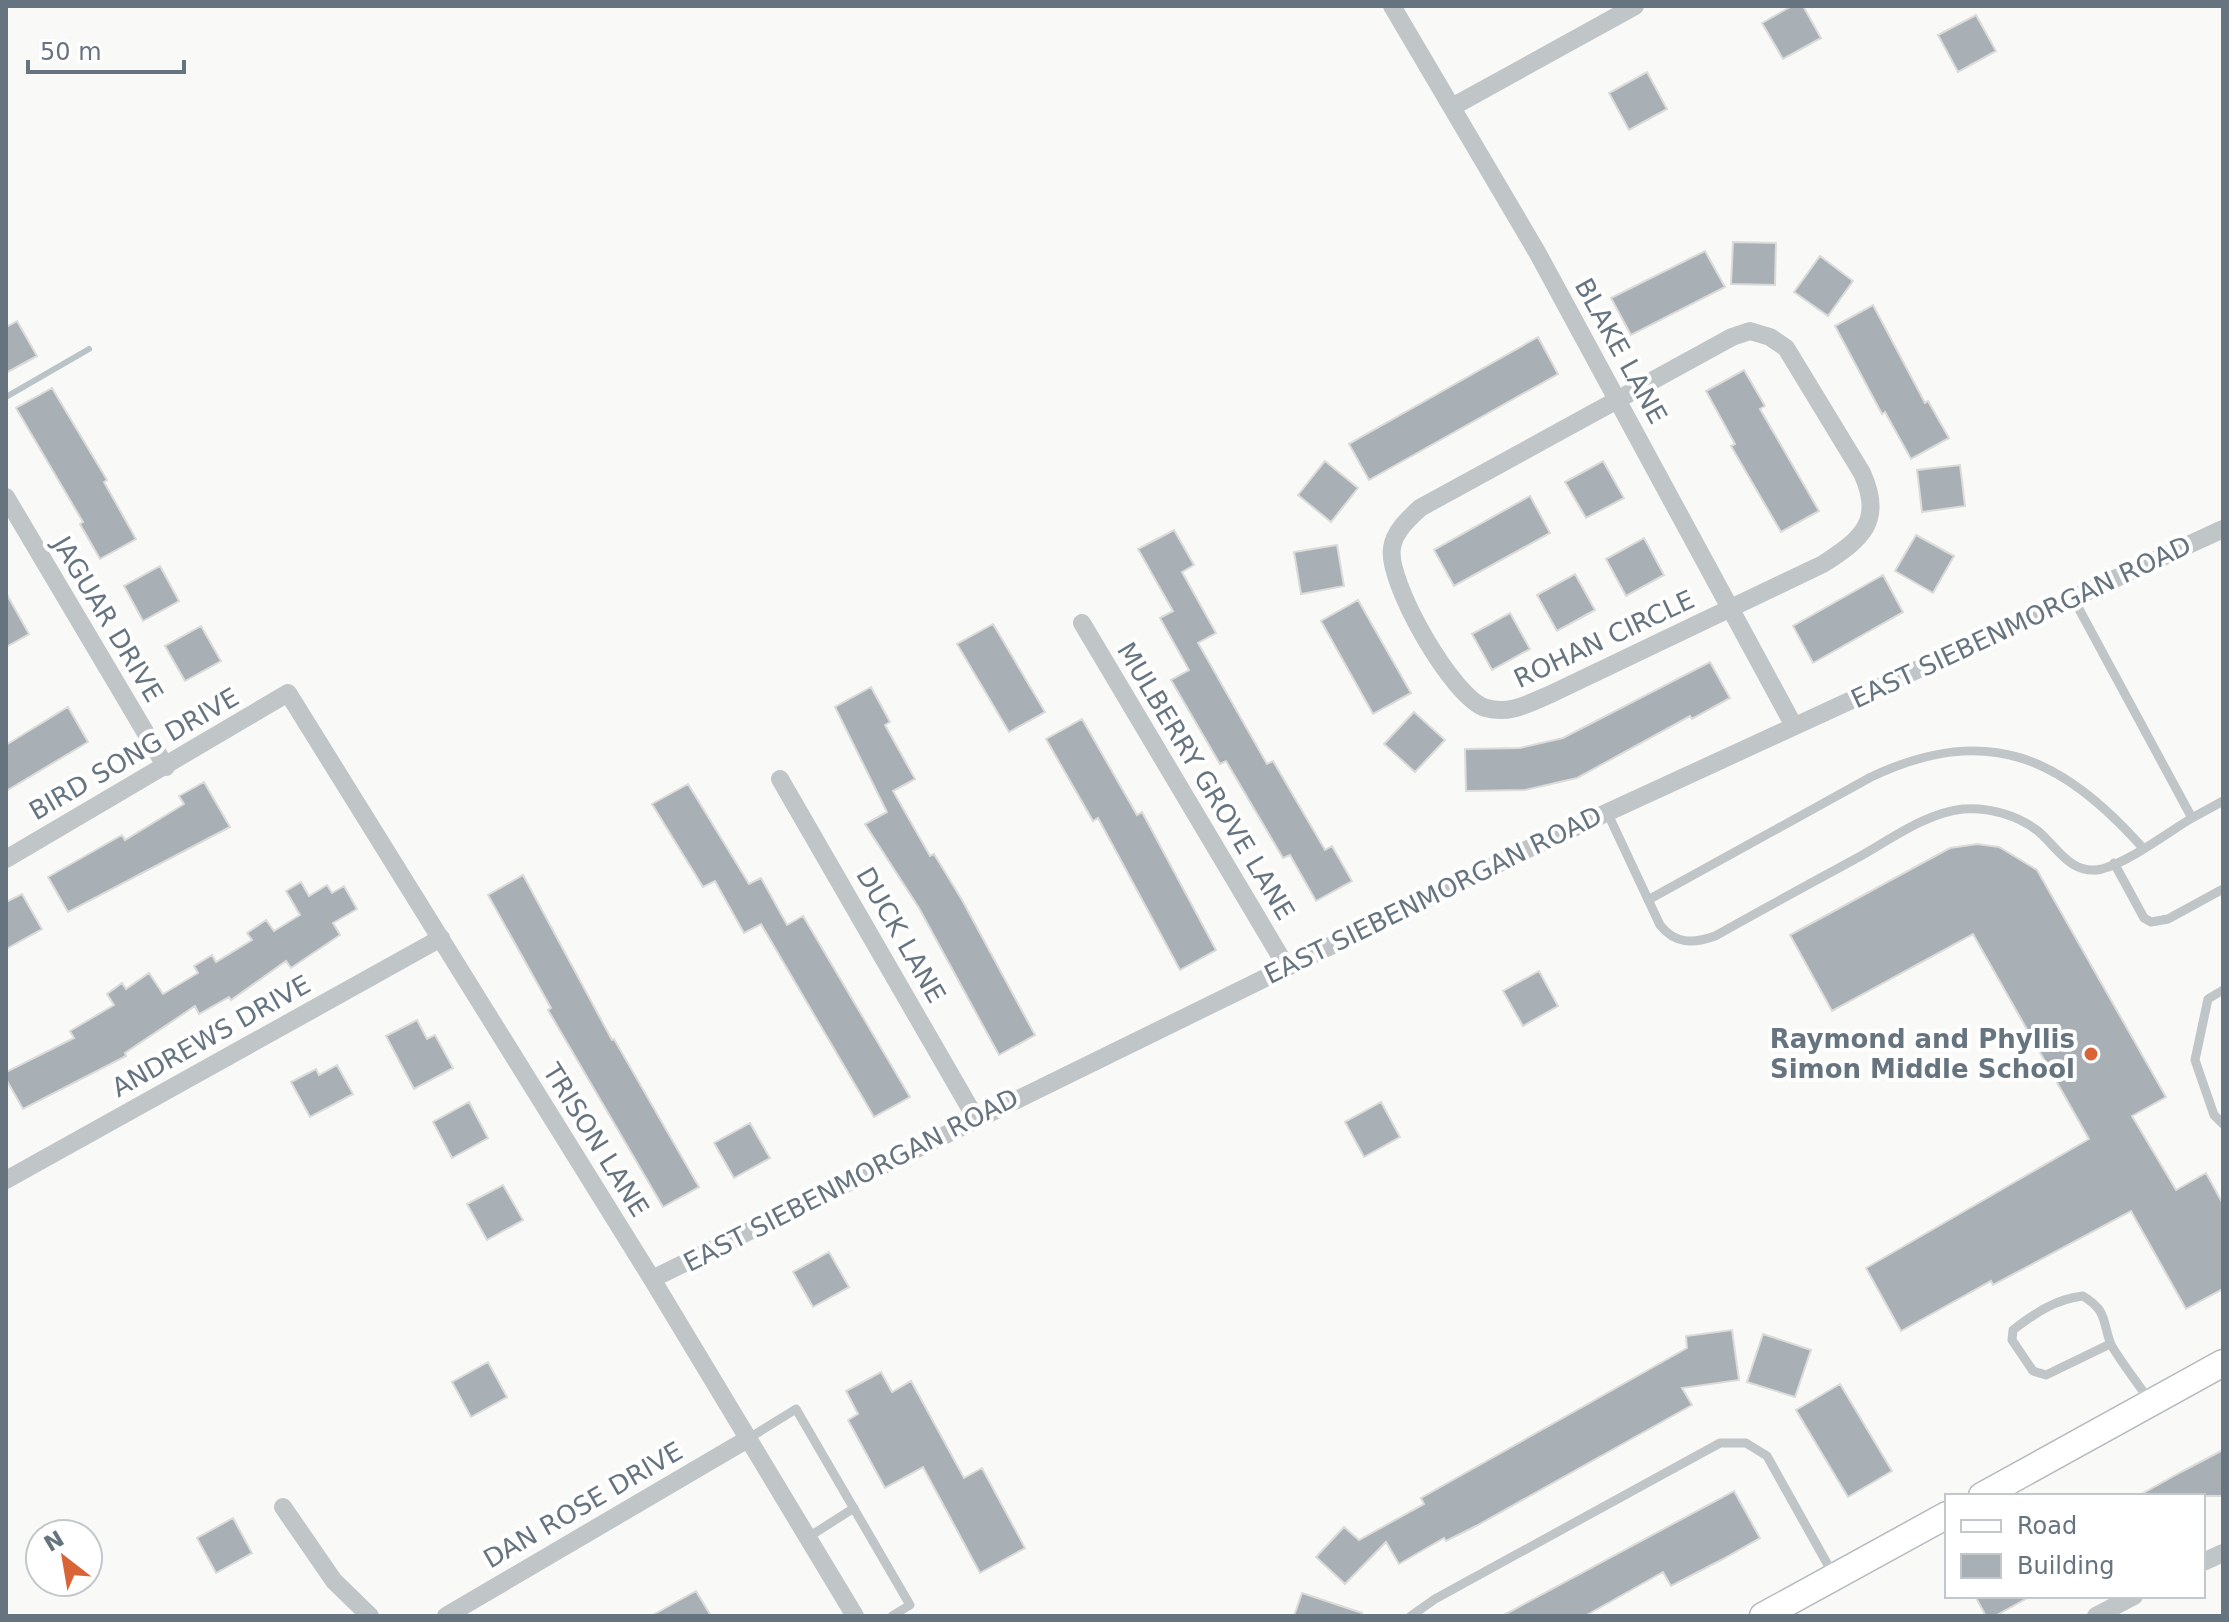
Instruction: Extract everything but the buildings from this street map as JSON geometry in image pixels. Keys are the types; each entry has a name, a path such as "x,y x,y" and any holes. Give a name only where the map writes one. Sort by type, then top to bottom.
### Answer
{"street":[{"name":"BLAKE LANE","path":"1392,6 1617,399 1794,726"},
{"path":"1452,107 1635,6"},
{"name":"ROHAN CIRCLE","path":"1750,331 1770,337 1786,348 1862,473 1871,493 1870,516 1859,541 1823,564 1507,712 1483,708 1465,695 1449,674 1401,593 1392,569 1392,546 1404,522 1420,508 1617,399 1732,337 1750,331"},
{"name":"JAGUAR DRIVE","path":"6,497 13,523 166,767"},
{"name":"EAST SIEBENMORGAN ROAD","path":"652,1279 975,1117 1607,812 2223,529"},
{"name":"MULBERRY GROVE LANE","path":"1082,623 1286,966"},
{"name":"BIRD SONG DRIVE","path":"6,859 288,693"},
{"name":"TRISON LANE","path":"288,693 652,1279 746,1440 855,1616"},
{"name":"DUCK LANE","path":"780,779 975,1117"},
{"name":"ANDREWS DRIVE","path":"6,1180 441,938"},
{"path":"1986,1494 2223,1363"},
{"name":"DAN ROSE DRIVE","path":"446,1616 746,1440"},
{"path":"283,1507 334,1581 370,1616"},
{"path":"1763,1616 1945,1516"},
{"path":"2096,1616 2131,1598 2137,1616"}],"lane":[{"path":"2073,598 2192,818"},
{"path":"1648,900 1871,777 1907,762 1952,750 2010,755 2045,767 2097,801 2142,847"},
{"path":"1607,812 1667,933 1684,942 1704,940 1920,823 1960,809 1989,810 2016,818 2038,832 2065,861 2075,866 2099,869 2223,801"},
{"path":"2114,863 2144,918 2151,922 2168,919 2223,889"},
{"path":"2223,990 2208,999 2195,1060 2214,1115 2223,1124"},
{"path":"2110,1344 2046,1375 2033,1371 2012,1340 2013,1330 2032,1315 2065,1298 2083,1296 2097,1305 2109,1326 2110,1344 2151,1403"},
{"path":"746,1440 796,1409 910,1605 892,1616"},
{"path":"1411,1616 1435,1599 1720,1443 1746,1443 1767,1456 1835,1577"},
{"path":"807,1538 854,1508"}],"waterway":[{"path":"6,397 89,349"}],"place":[{"name":"Raymond and Phyllis Simon Middle School","path":"2091,1054"}]}
